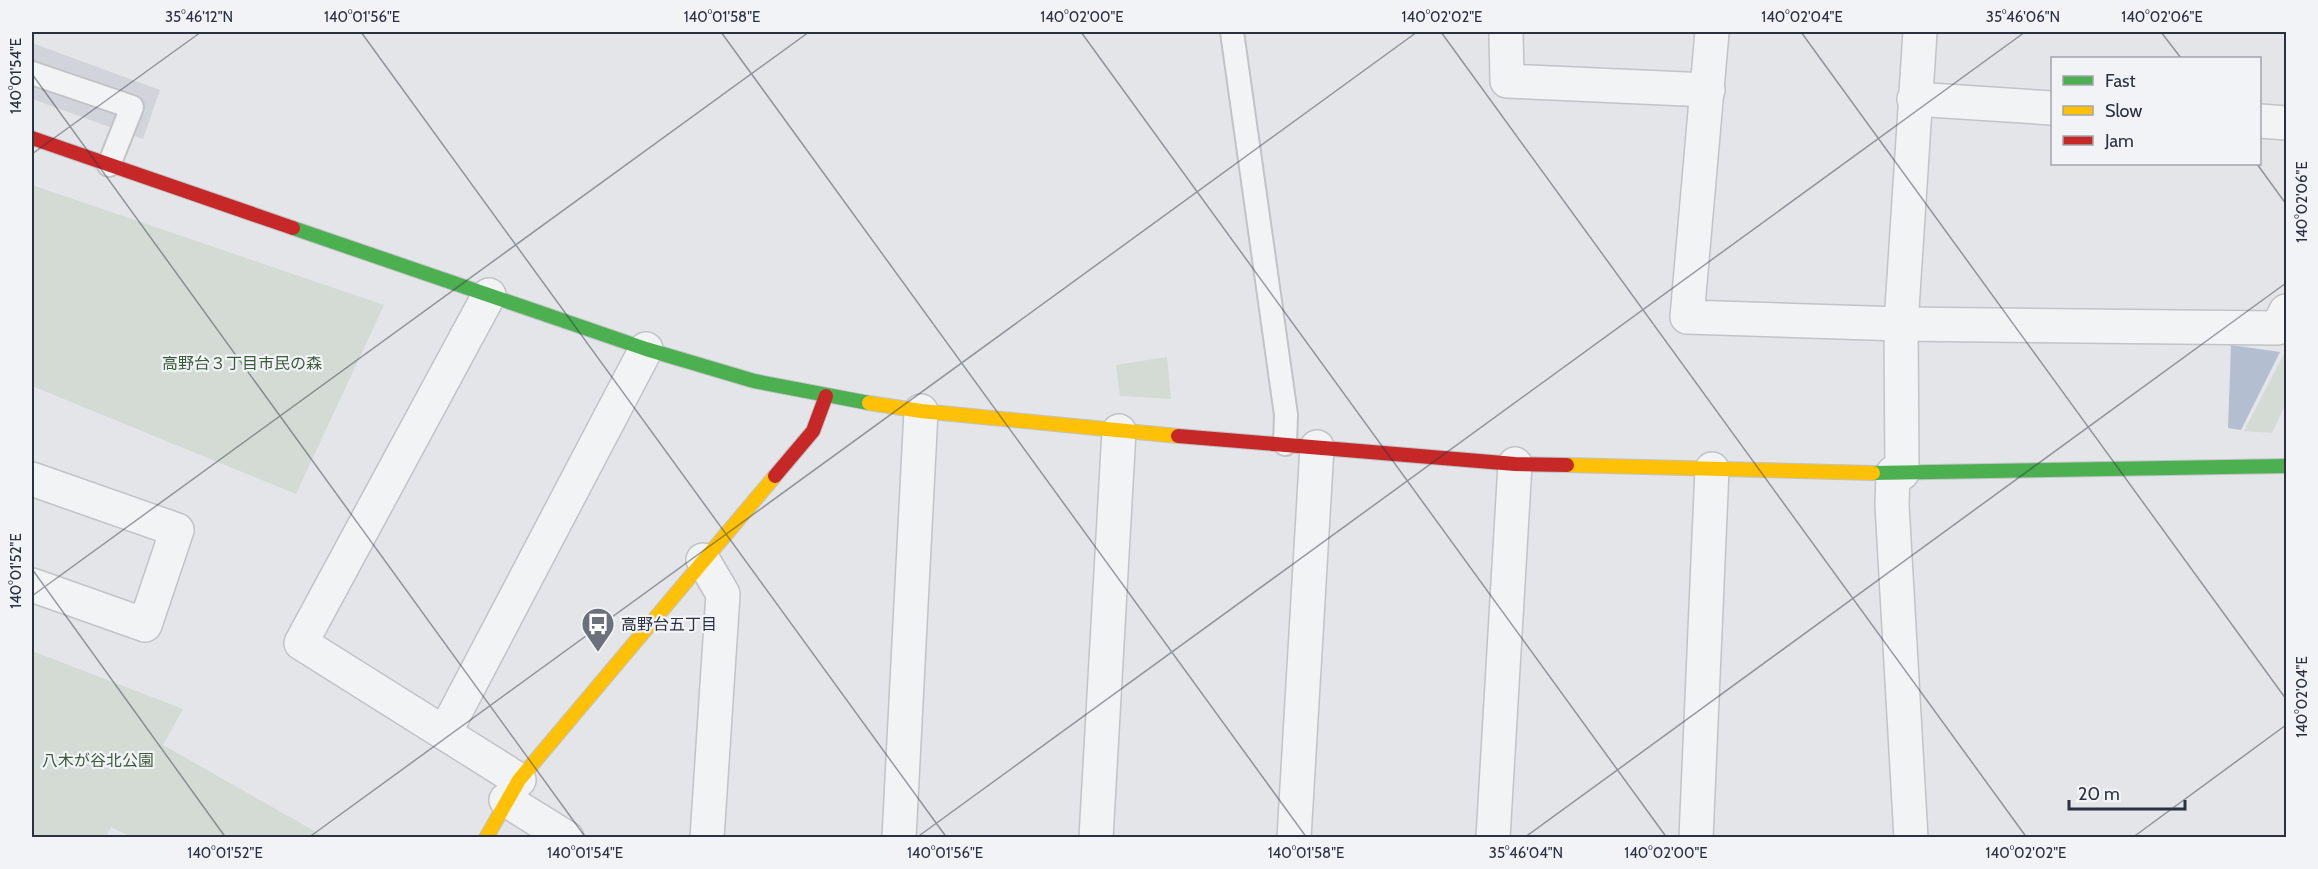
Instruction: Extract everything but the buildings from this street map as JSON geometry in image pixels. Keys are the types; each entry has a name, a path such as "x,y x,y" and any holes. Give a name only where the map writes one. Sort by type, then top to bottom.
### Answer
{"street":[{"path":"1506,32 1507,81 1708,90"},
{"path":"1712,32 1687,317 1901,324 2277,328 2286,311"},
{"path":"1911,837 1892,505 1897,473 1901,324 1920,32"},
{"path":"1914,99 2051,108"},
{"path":"2261,121 2286,123"},
{"path":"32,138 646,348 754,381 826,396 921,411 1119,431 1515,464 1897,473 2286,466"},
{"path":"489,295 301,643 445,732 567,837"},
{"path":"445,732 646,348"},
{"path":"486,837 512,790 813,431 826,396"},
{"path":"900,837 921,411"},
{"path":"1096,837 1119,431"},
{"path":"1294,837 1317,447"},
{"path":"1493,837 1515,464"},
{"path":"1696,837 1712,469"},
{"path":"32,479 177,530 145,625 32,585"},
{"path":"703,560 723,594 707,837"}],"lane":[{"path":"1232,32 1286,414 1285,444"},
{"path":"32,73 132,107 109,165"}],"shaded area":[{"path":"32,43 160,90 143,139 32,99"}],"green space":[{"name":"高野台３丁目市民の森","path":"32,185 384,305 296,494 32,386"},
{"path":"2286,350 2286,403 2272,433 2244,431"},
{"path":"1167,357 1171,399 1120,396 1116,365"},
{"name":"八木が谷北公園","path":"32,651 183,709 163,745 325,837 134,838 111,827 106,837 32,837"}],"water":[{"path":"2231,345 2280,352 2241,430 2228,428"}],"traffic: fast":[{"path":"293,228 646,349 754,381 869,403"},
{"path":"1873,473 2286,466"}],"traffic: slow":[{"path":"869,403 921,411 1178,436"},
{"path":"1567,465 1873,473"},
{"path":"486,838 519,780 775,476"}],"traffic: jam":[{"path":"32,138 293,228"},
{"path":"775,476 813,431 826,396"},
{"path":"1178,436 1515,464 1567,465"}],"place":[{"name":"高野台五丁目","path":"598,653"}]}
